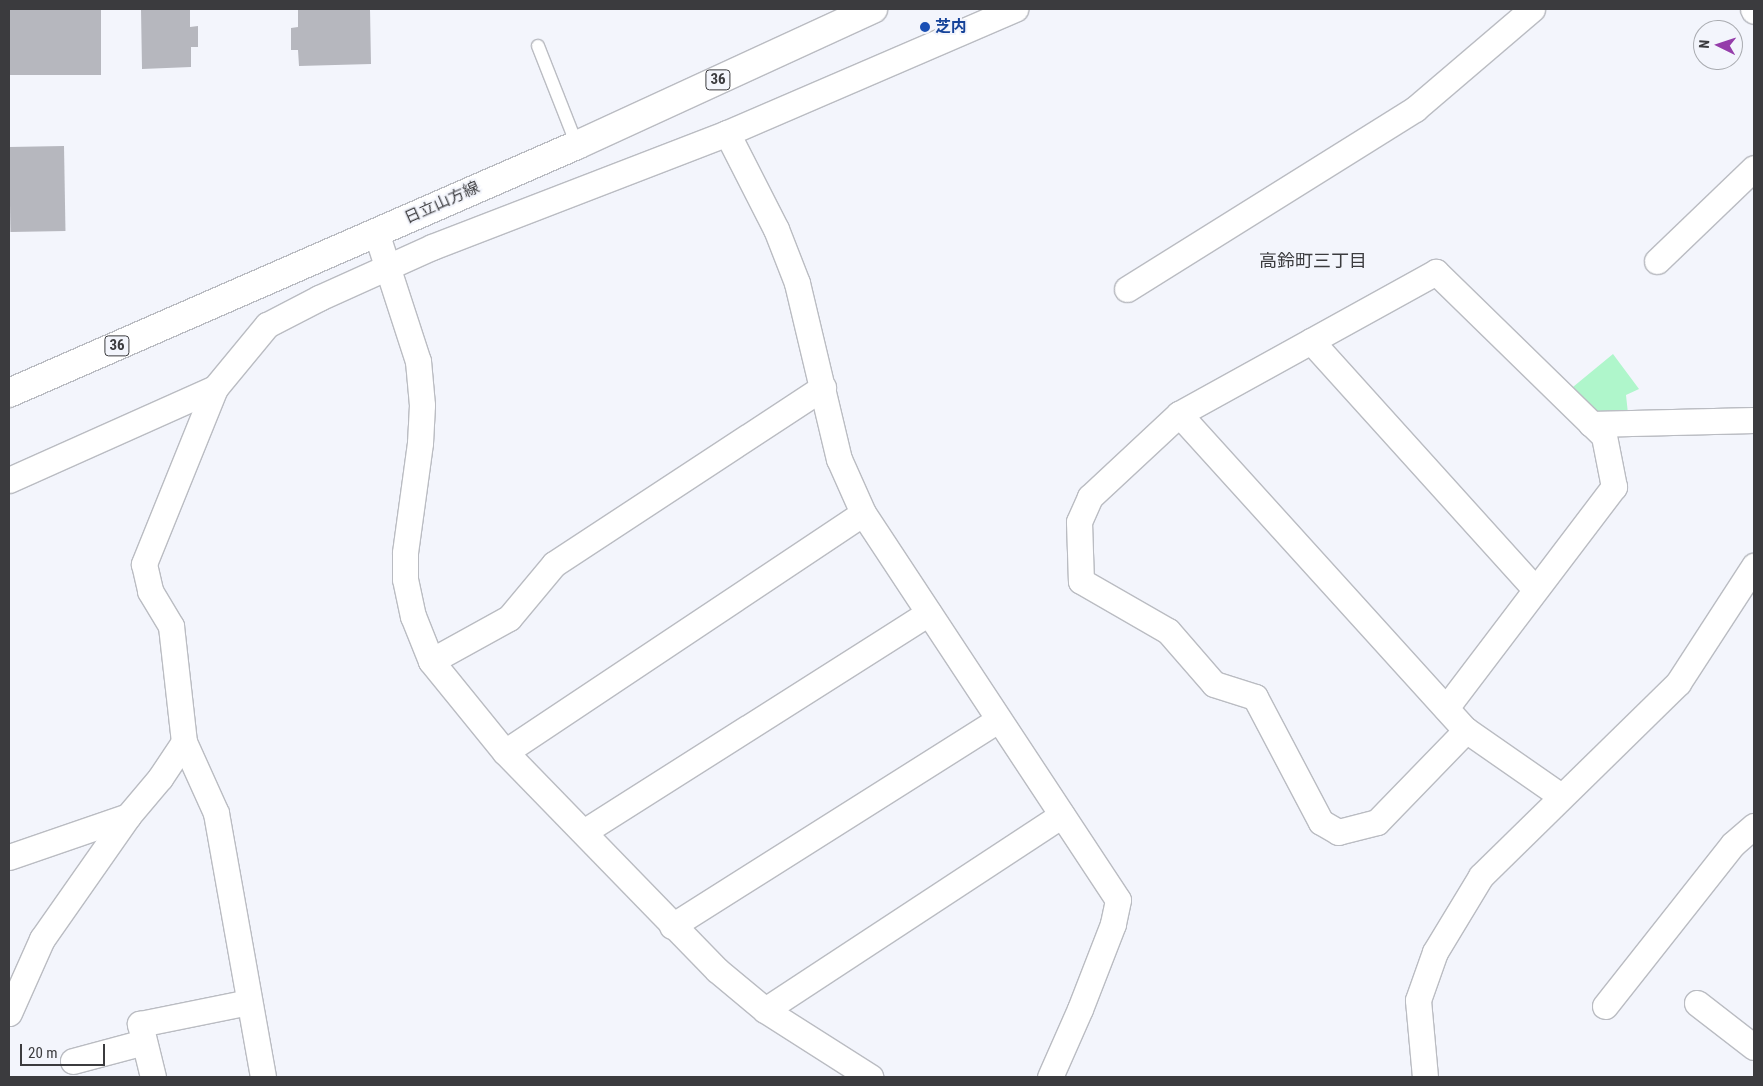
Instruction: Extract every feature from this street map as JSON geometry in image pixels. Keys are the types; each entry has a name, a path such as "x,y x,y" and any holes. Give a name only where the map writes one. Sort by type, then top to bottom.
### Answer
{"main road":[{"name":"日立山方線","path":"9,393 577,145 873,9"}],"street":[{"path":"263,1077 216,813 184,742 171,626 150,591 144,564 215,388 267,325 389,266 727,133 1015,9"},
{"path":"1127,289 1415,109 1532,9"},
{"path":"727,133 776,229 797,283 839,459 863,513 1118,900 1113,924 1080,1009 1050,1077"},
{"path":"1657,261 1754,168"},
{"path":"376,232 389,266 418,361 422,391 420,443 405,553 405,579 413,616 432,661 505,752 585,831 672,926 717,970 765,1010 870,1077"},
{"path":"1446,708 1614,487 1604,436 1436,272 1179,414 1090,497 1079,522 1081,581 1168,630 1214,684 1254,697 1320,822 1338,832 1377,822 1466,730"},
{"path":"1311,341 1536,589"},
{"path":"432,661 509,618 554,564 823,387"},
{"path":"9,480 215,388"},
{"path":"1179,414 1466,730 1561,796"},
{"path":"1591,424 1754,420"},
{"path":"505,752 863,513"},
{"path":"1425,1077 1418,1000 1435,952 1481,876 1678,683 1754,566"},
{"path":"585,831 929,613"},
{"path":"672,926 998,720"},
{"path":"9,1013 42,940 128,816 160,778 184,742"},
{"path":"9,857 128,816"},
{"path":"765,1010 1062,816"},
{"path":"1605,1006 1733,844 1754,826"},
{"path":"152,1077 140,1024 249,1002"},
{"path":"1697,1003 1754,1048"},
{"path":"73,1062 144,1042"}],"lane":[{"path":"538,46 577,145"}],"green space":[{"path":"1613,354 1639,389 1626,395 1629,423 1591,424 1562,396"}],"building":[{"path":"9,9 101,9 101,75 9,75"},
{"path":"141,9 190,9 190,27 198,26 198,47 191,47 191,67 142,69"},
{"path":"298,9 370,9 371,64 299,66 298,50 291,50 291,28 298,27"},
{"path":"64,146 65,231 10,232 9,147"}],"place":[{"name":"芝内","path":"925,27"}],"district":[{"name":"高鈴町三丁目","path":"1313,261"}]}
